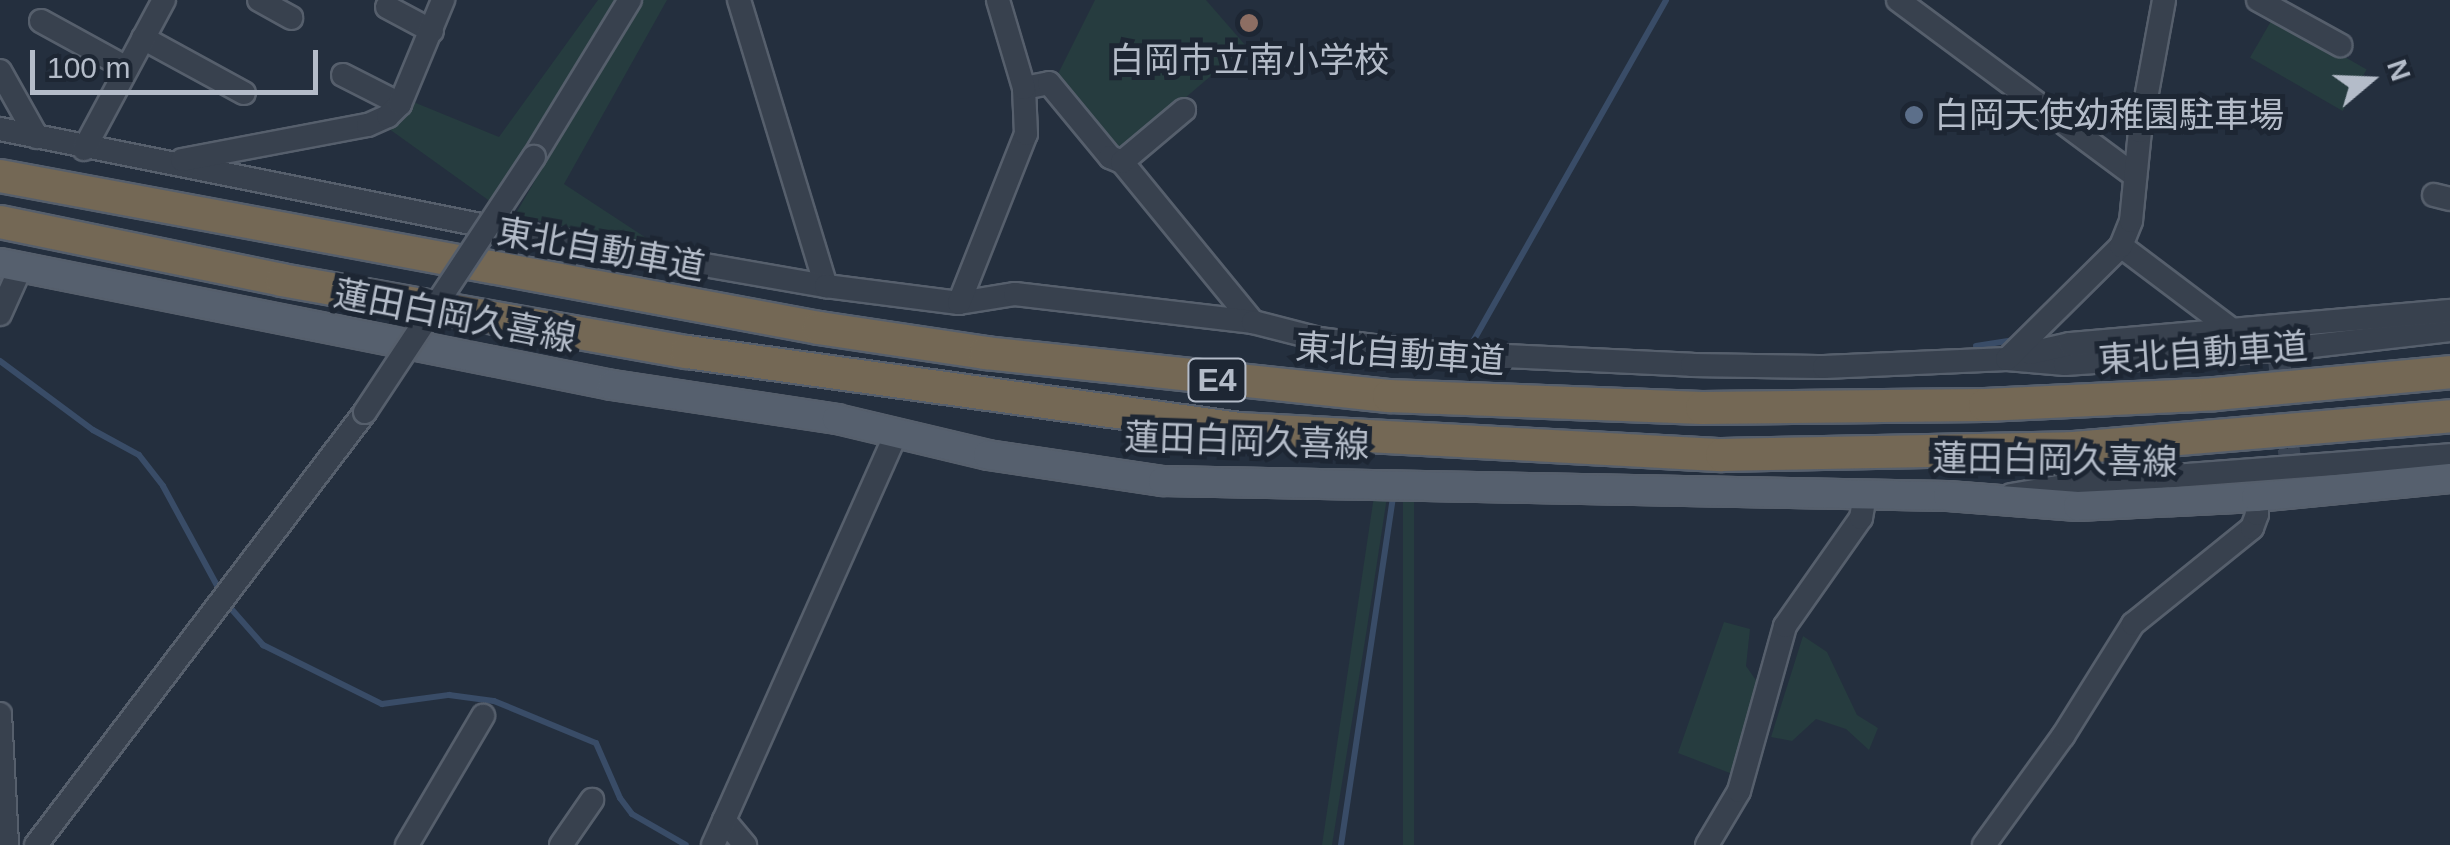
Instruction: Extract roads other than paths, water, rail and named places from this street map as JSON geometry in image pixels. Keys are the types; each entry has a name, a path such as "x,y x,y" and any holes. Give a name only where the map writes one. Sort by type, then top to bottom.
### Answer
{"highway":[{"name":"東北自動車道","path":"0,176 819,328 1006,355 1389,396 1702,408 1985,405 2233,392 2450,372"},
{"name":"E4","path":"0,222 282,280 687,352 1239,429 1722,455 2072,448 2450,416"}],"main road":[{"name":"蓮田白岡久喜線","path":"10,265 576,378 837,418 988,455 1163,481 1991,499 2078,506 2256,497 2450,478"}],"street":[{"path":"259,0 291,18"},
{"path":"169,162 368,125 400,104 443,0"},
{"path":"36,845 80,780 365,412 534,157 630,0"},
{"path":"740,0 826,286"},
{"path":"959,304 1026,134 1024,88 998,0"},
{"path":"1898,0 2135,176"},
{"path":"2007,359 2121,246 2131,221 2164,0"},
{"path":"2258,0 2340,46"},
{"path":"84,149 144,38 155,3"},
{"path":"387,8 432,31"},
{"path":"41,21 128,68"},
{"path":"144,38 244,94"},
{"path":"0,71 37,138"},
{"path":"343,75 400,104"},
{"path":"1024,88 1048,84 1110,158 1122,162 1253,322"},
{"path":"1122,162 1184,110"},
{"path":"0,129 84,149 169,162 521,233 826,286 959,304 1014,294 1253,322 1372,348 1523,360 1824,367 2007,359 2065,364 2278,350 2450,330"},
{"path":"2121,246 2231,329"},
{"path":"0,314 10,265"},
{"path":"2007,359 2070,344 2450,311"},
{"path":"713,845 896,434"},
{"path":"1991,499 2081,483 2450,455"},
{"path":"1707,845 1739,791 1785,626 1861,518 1865,496"},
{"path":"1984,845 2062,736 2132,624 2252,528 2258,514 2256,497"},
{"path":"0,714 7,845"},
{"path":"407,845 483,716"},
{"path":"561,845 592,800"},
{"path":"724,820 746,845"}],"waterway":[{"path":"1471,345 1666,0"},
{"path":"1976,346 2015,340"},
{"path":"0,361 93,430 139,455 163,486 221,593"},
{"path":"1341,845 1393,499"},
{"path":"227,604 263,645 382,704 449,695 494,701 596,743 620,798 632,814 686,845"}],"tunnel":[{"path":"2278,350 2291,469"}],"place":[{"name":"白岡市立南小学校","path":"1249,23"},
{"name":"白岡天使幼稚園駐車場","path":"1914,115"}]}
